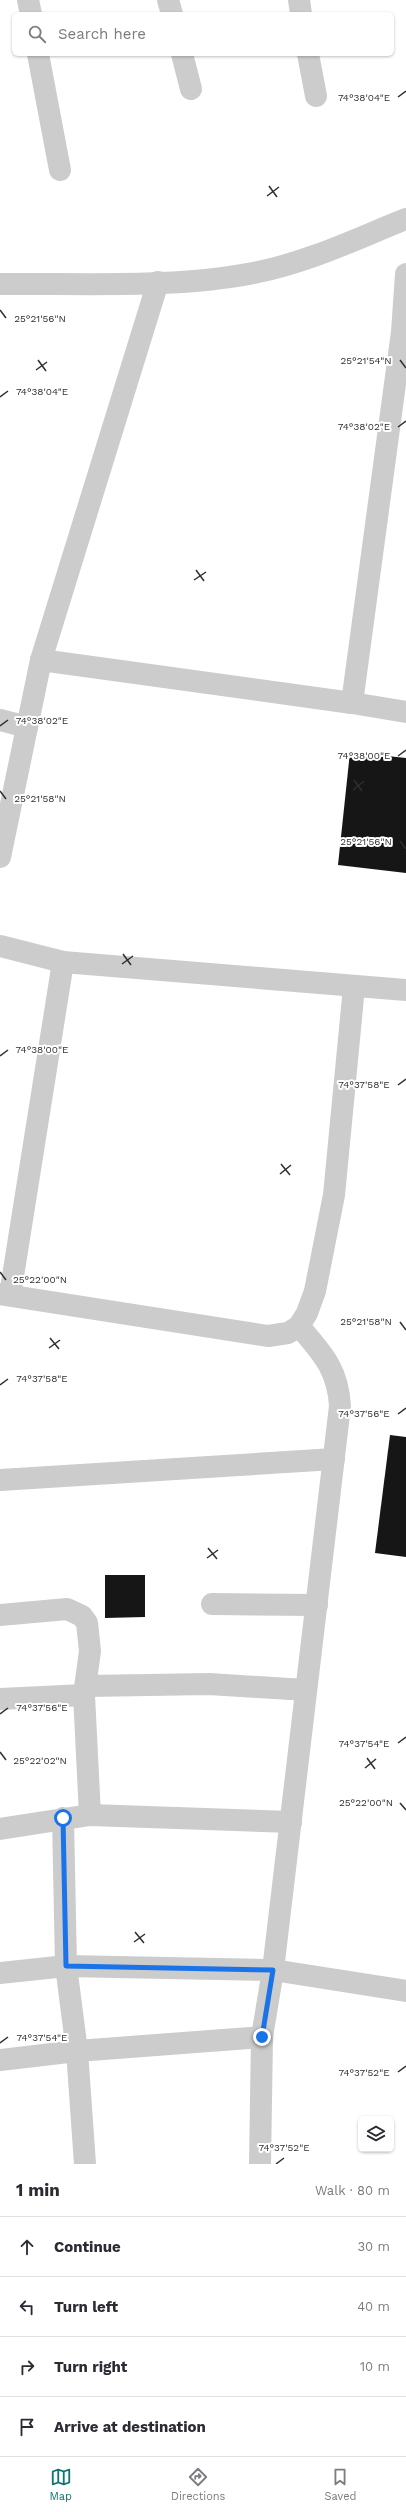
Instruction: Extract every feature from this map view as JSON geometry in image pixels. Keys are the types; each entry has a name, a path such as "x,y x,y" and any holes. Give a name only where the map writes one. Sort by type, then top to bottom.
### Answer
{"street":[{"path":"28,0 31,12"},
{"path":"168,0 171,12"},
{"path":"299,0 301,12"},
{"path":"38,56 60,170"},
{"path":"183,56 191,89"},
{"path":"308,56 316,96"},
{"path":"0,284 158,282 213,278 258,272 316,255 406,219"},
{"path":"352,703 404,333 406,274"},
{"path":"0,857 41,660 158,282"},
{"path":"41,660 352,703 406,712"},
{"path":"0,720 27,727"},
{"path":"0,946 63,962 354,987 406,990"},
{"path":"63,962 5,1294 268,1336 288,1333 299,1326 307,1313 315,1291 334,1195 354,987"},
{"path":"260,2164 262,2037 273,1970 340,1406 339,1387 335,1374 325,1356 299,1326"},
{"path":"0,1480 334,1459"},
{"path":"212,1604 316,1605"},
{"path":"0,1615 67,1609 82,1616 89,1633 86,1691 90,1815"},
{"path":"0,1699 86,1691 210,1684 306,1690"},
{"path":"0,1829 90,1815 291,1822"},
{"path":"63,1818 66,1966 77,2051 86,2164"},
{"path":"0,1973 66,1966 273,1970 406,1991"},
{"path":"0,2060 77,2051 262,2037"}],"building":[{"path":"350,752 406,758 406,873 338,865"},
{"path":"390,1435 406,1437 406,1557 375,1553"},
{"path":"105,1575 145,1575 145,1617 105,1618"}],"route":[{"path":"63,1818 66,1966 273,1970 262,2037"}]}
